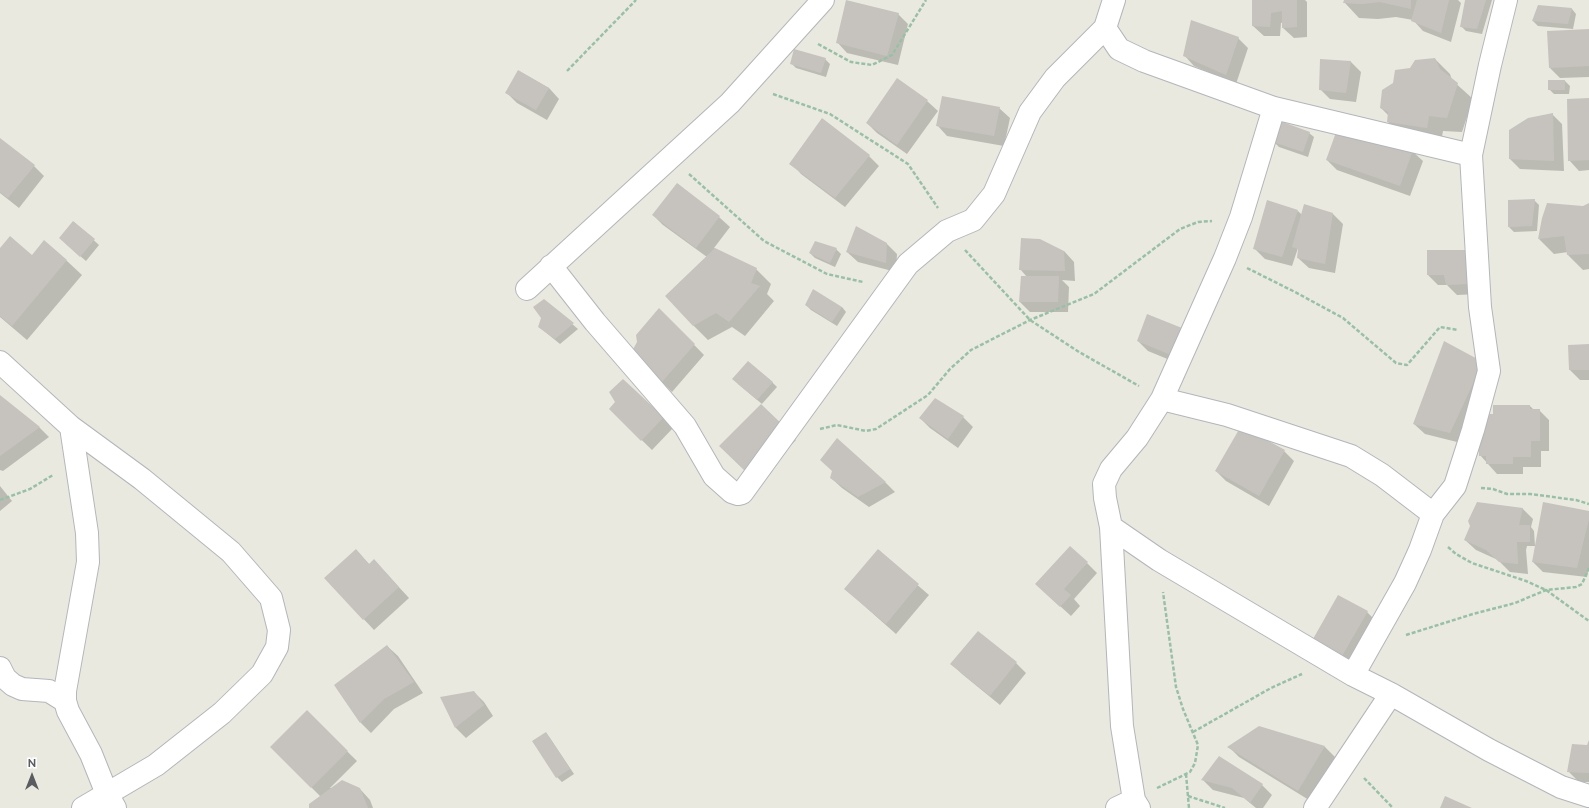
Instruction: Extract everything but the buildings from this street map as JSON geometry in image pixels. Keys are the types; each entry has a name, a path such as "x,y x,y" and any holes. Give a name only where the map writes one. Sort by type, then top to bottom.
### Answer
{"street":[{"path":"527,289 730,103 823,0"},
{"path":"551,266 595,322 685,426 714,476 732,492 738,494 742,493 908,264 949,230 972,220 994,194 1030,112 1055,78 1105,28 1114,0"},
{"path":"1353,675 1371,646 1404,583 1420,550 1433,514 1454,486 1473,430 1489,371 1480,307 1471,155 1490,65 1506,0"},
{"path":"1105,28 1119,49 1144,61 1274,108 1471,155"},
{"path":"1130,805 1122,726 1111,527 1105,498 1104,484 1111,469 1137,438 1162,399 1225,258 1241,217 1274,108"},
{"path":"0,362 71,427 142,479 231,552 271,598 279,630 277,647 262,674 222,714 111,801 83,808"},
{"path":"1162,399 1227,415 1351,456 1382,475 1433,514"},
{"path":"71,427 87,533 88,562 65,691 65,701 68,711 90,754 111,801"},
{"path":"1111,527 1159,560 1353,675 1391,694 1496,753 1561,787 1589,796"},
{"path":"0,668 5,678 13,685 22,688 49,691 65,701"},
{"path":"1315,808 1391,694"}],"path":[{"path":"567,70 636,0"},
{"path":"795,31 851,62 872,65 892,55 926,0"},
{"path":"746,85 830,114 908,164 949,230 1030,320 1079,352 1162,399"},
{"path":"670,157 764,241 827,274 891,288"},
{"path":"817,430 838,425 866,431 876,429 928,395 950,369 971,350 1030,320 1094,294 1180,229 1198,222 1241,217"},
{"path":"1225,258 1295,292 1343,318 1396,363 1407,365 1440,327 1484,333"},
{"path":"0,500 30,488 76,461"},
{"path":"1454,486 1493,489 1507,494 1530,494 1576,500 1589,504"},
{"path":"1433,514 1443,539 1449,548 1456,554 1472,563 1526,581 1546,590 1589,621"},
{"path":"1130,805 1190,772 1195,764 1198,744 1183,709 1176,687 1159,560"},
{"path":"1371,646 1515,603 1546,590 1579,586 1582,584 1589,568"},
{"path":"1193,732 1271,688 1330,662"},
{"path":"1346,761 1393,808"},
{"path":"1186,774 1189,808"},
{"path":"1188,796 1225,808"}]}
